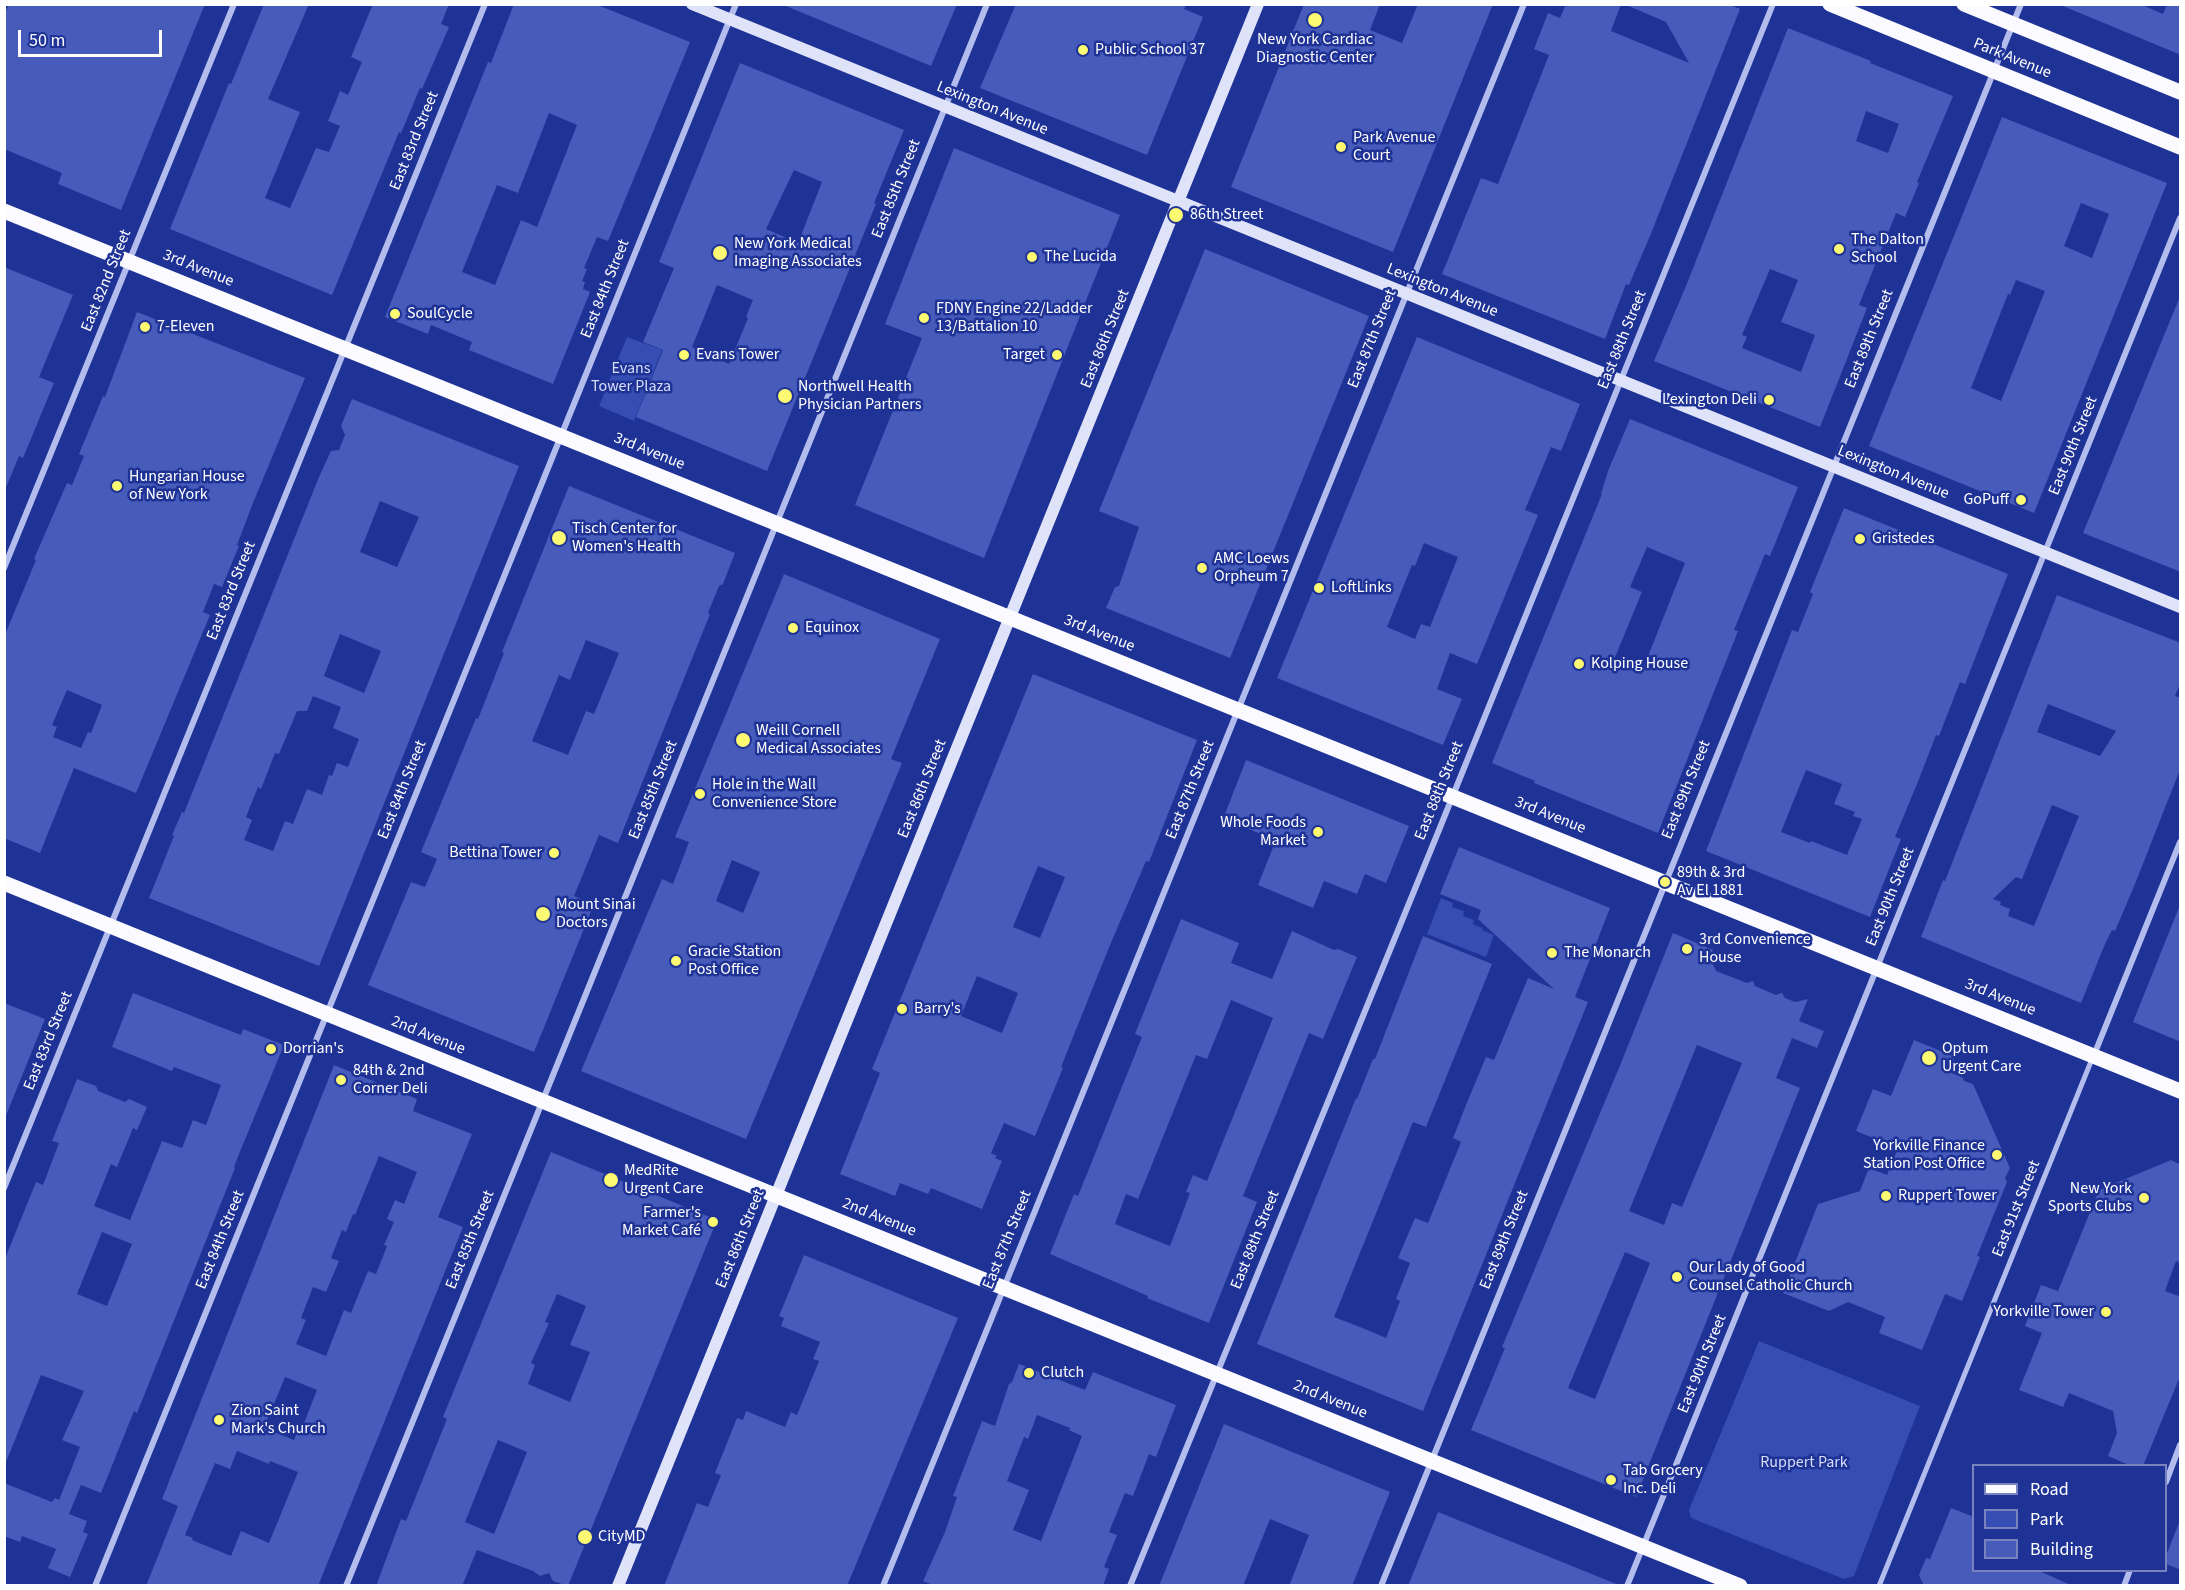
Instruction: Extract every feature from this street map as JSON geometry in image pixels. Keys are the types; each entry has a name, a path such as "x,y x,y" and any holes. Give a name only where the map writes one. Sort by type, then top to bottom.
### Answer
{"main road":[{"name":"Lexington Avenue","path":"692,4 2181,607"},
{"name":"East 86th Street","path":"618,1586 1258,4"},
{"name":"Park Avenue","path":"1830,4 2181,147"},
{"name":"Park Avenue","path":"1964,4 2181,92"},
{"name":"3rd Avenue","path":"4,211 2181,1091"},
{"name":"2nd Avenue","path":"4,883 1644,1545 1740,1586"}],"street":[{"name":"East 82nd Street","path":"4,568 234,4"},
{"name":"East 83rd Street","path":"4,1188 485,4"},
{"name":"East 84th Street","path":"95,1586 736,4"},
{"name":"East 85th Street","path":"346,1586 987,4"},
{"name":"East 87th Street","path":"883,1586 1524,4"},
{"name":"East 88th Street","path":"1130,1586 1773,4"},
{"name":"East 89th Street","path":"1381,1586 2021,4"},
{"name":"East 90th Street","path":"1627,1586 2181,218"},
{"name":"East 91st Street","path":"1879,1586 2181,842"},
{"path":"2167,1480 2181,1445"}],"green space":[{"name":"Evans Tower Plaza","path":"627,337 662,350 634,421 599,406"},
{"path":"1441,898 1453,903 1452,907 1464,911 1463,916 1474,920 1473,924 1494,935 1486,957 1427,934"},
{"name":"Ruppert Park","path":"1759,1341 1920,1406 1854,1576 1844,1579 1691,1518 1689,1510"}],"building":[{"path":"9,4 205,4 121,210 58,184 62,173 4,149 4,15"},
{"path":"264,4 309,4 268,99 300,112 265,198 290,208 316,148 329,152 340,126 328,121 340,91 348,95 362,62 351,57 373,4 449,4 441,24 449,27 422,89 420,88 401,133 399,132 332,295 170,229 229,83 231,84"},
{"path":"514,4 595,4 690,42 608,241 597,237 584,268 587,269 582,281 585,282 583,289 590,292 553,384 469,350 472,342 431,325 428,334 385,317 488,62 491,63","holes":["549,113 577,125 537,227 521,220 495,285 462,272 497,185 518,193"]},
{"path":"781,4 957,4 931,66"},
{"path":"1016,4 1187,4 1184,9 1203,17 1147,155 980,88"},
{"name":"Park Avenue Court","path":"1304,4 1380,4 1370,30 1402,43 1418,4 1493,4 1393,252 1231,187"},
{"path":"1566,4 1621,4 1611,31 1689,63 1666,22 1624,4 1728,4 1740,9 1650,236 1629,285 1626,284 1605,339 1442,274 1481,178 1498,184 1549,55 1534,49 1548,13 1560,18"},
{"path":"2058,4 2140,4 2163,14 2167,4 2181,4 2181,55"},
{"path":"1788,28 1953,96 1905,217 1896,213 1859,305 1867,308 1820,427 1654,361","holes":["1866,111 1899,124 1888,153 1856,141","1770,269 1798,280 1781,322 1815,335 1801,372 1742,348 1747,337 1742,335"]},
{"path":"740,63 904,130 767,471 636,417 663,350 643,342 674,268 659,262","holes":["794,170 822,182 798,243 766,229","717,285 753,300 729,364 692,347"]},
{"path":"2002,117 2167,183 2034,513 1869,446","holes":["2081,203 2109,214 2092,258 2064,246","2016,280 2045,291 2001,401 1971,388 2008,294 2010,295"]},
{"path":"954,148 1120,215 984,558 855,505 922,338 885,324"},
{"path":"1205,249 1369,316 1230,658 1106,608 1115,587 1119,586 1139,527 1099,511"},
{"path":"4,267 73,295 39,377 54,383 23,458 19,456 5,490"},
{"path":"2181,294 2181,572 2083,533"},
{"path":"137,312 305,378 253,503 222,587 214,584 203,612 210,615 136,793 74,768 40,853 4,838 4,637 67,483 72,485 84,456 79,454 103,396 105,397","holes":["67,690 102,705 91,733 88,732 81,748 53,737 57,727 52,725"]},
{"path":"1417,337 1580,404 1561,451 1551,447 1525,510 1538,515 1477,664 1450,653 1437,689 1462,699 1443,745 1277,678","holes":["1424,543 1458,557 1430,627 1421,624 1415,639 1387,627 1412,565 1415,566"]},
{"path":"352,399 519,466 319,966 149,898 174,836 172,835 182,812 184,813 319,477 331,451 339,450 345,435 341,426","holes":["380,501 419,517 397,567 360,552","340,634 381,651 364,693 324,676","313,696 341,707 333,728 359,739 348,767 337,763 332,776 329,775 322,795 307,789 293,824 285,821 273,851 244,840 252,820 246,817 258,787 261,789 275,753 279,754 297,711 307,711"]},
{"path":"1630,419 1798,487 1770,556 1765,554 1734,630 1738,631 1658,833 1534,783 1535,781 1492,763 1602,494 1608,471","holes":["1647,547 1685,563 1641,674 1613,662 1642,592 1630,587"]},
{"path":"569,486 735,553 708,613 710,614 618,843 599,835 574,896 594,904 534,1052 368,985 411,882 425,887 437,859 421,852 476,718 478,719 504,653 502,652","holes":["586,640 619,653 594,714 586,711 568,755 532,741 559,675 570,680"]},
{"path":"1844,508 2008,574 1965,684 1960,682 1939,736 1936,735 1895,837 1901,839 1870,917 1706,851 1792,630 1798,632 1813,594 1810,592","holes":["1806,770 1842,784 1834,804 1855,812 1853,816 1862,819 1847,855 1781,832"]},
{"path":"784,574 940,639 891,759 902,763 746,1139 581,1071 662,879 673,884 689,842 675,837","holes":["732,860 760,872 743,913 716,901"]},
{"path":"2057,595 2181,643 2181,681 2175,696 2181,698 2181,767 2135,884 2115,931 2112,930 2105,944 2081,1003 1921,937 1943,880 1945,881","holes":["2048,704 2116,731 2100,756 2037,732","2052,805 2079,816 2034,926 2008,916 2010,909 1993,899 2016,877 2022,879"]},
{"path":"1033,674 1197,740 1149,862 1146,861 1110,945 1035,1136 1004,1123 991,1153 1002,1161 982,1209 931,1188 928,1194 900,1183 895,1196 840,1174 880,1073 872,1069","holes":["1038,866 1065,877 1040,938 1013,927","977,976 1018,993 1002,1033 961,1016"]},
{"path":"1246,760 1409,826 1386,883 1365,874 1357,894 1324,881 1313,908 1258,885 1276,840 1223,819"},
{"path":"1459,847 1610,908 1575,997 1588,1002 1423,1411 1257,1344 1356,1098 1375,1059 1423,936 1492,964 1426,1127 1413,1122 1334,1317 1386,1338 1400,1301 1396,1299 1410,1263 1398,1258 1415,1218 1428,1223 1461,1142 1453,1138 1486,1057 1494,1060 1528,978 1554,989 1478,919 1481,910 1440,894"},
{"path":"2181,906 2181,1042 2133,1022"},
{"path":"1181,919 1239,943 1231,963 1272,979 1292,931 1334,950 1338,949 1357,957 1323,1039 1309,1033 1243,1196 1257,1202 1209,1323 1050,1254 1074,1194 1078,1196 1142,1037 1135,1034","holes":["1231,1000 1273,1018 1207,1181 1193,1175 1186,1192 1190,1193 1170,1246 1115,1224 1126,1194 1138,1199 1196,1055 1207,1059"]},
{"path":"1673,933 1713,950 1710,958 1716,971 1747,983 1753,981 1755,986 1776,995 1782,993 1785,998 1795,1002 1808,999 1799,1021 1824,1031 1817,1048 1792,1038 1776,1078 1800,1088 1636,1497 1471,1430 1505,1348 1502,1347","holes":["1697,1045 1742,1063 1682,1207 1672,1203 1664,1225 1629,1211","1625,1252 1650,1263 1595,1399 1568,1388"]},
{"path":"133,993 241,1035 243,1029 284,1045 137,1413 134,1411 101,1493 81,1485 69,1514 87,1521 83,1532 88,1534 70,1577 48,1568 56,1549 22,1536 20,1542 4,1536 4,1483 52,1502 55,1498 59,1500 80,1447 62,1440 84,1391 41,1375 4,1467 4,1261 36,1182 43,1185 59,1143 52,1141 77,1079 96,1086 98,1091 125,1102 129,1099 147,1107 137,1130 133,1128 117,1167 111,1164 94,1206 130,1220 162,1141 182,1148 193,1120 206,1125 221,1085 174,1067 172,1071 112,1047","holes":["102,1232 132,1244 107,1306 77,1294"]},
{"path":"4,1003 45,1019 5,1118 4,1117"},
{"name":"Ruppert Tower","path":"1914,1040 1955,1057 1949,1072 1973,1084 2010,1168 2005,1178 2007,1182 1977,1256 1980,1257 1962,1301 1945,1294 1922,1350 1879,1333 1885,1317 1848,1302 1829,1311 1783,1293 1818,1204 1860,1191 1869,1168 1887,1175 1898,1148 1856,1131 1873,1089 1891,1096"},
{"path":"334,1065 417,1099 413,1111 472,1134 438,1217 463,1227 318,1586 146,1586 178,1506 162,1499","holes":["379,1156 417,1172 404,1204 395,1200 387,1219 394,1222 384,1245 387,1246 376,1274 368,1271 351,1313 344,1310 326,1356 296,1344 306,1320 301,1318 313,1287 326,1292 339,1261 331,1258 342,1230 346,1232 353,1214 355,1215","285,1377 317,1390 301,1431 298,1430 294,1440 264,1428","237,1451 269,1464 270,1461 298,1472 269,1543 241,1531 231,1556 185,1535 215,1463 230,1469"]},
{"path":"551,1152 717,1220 568,1586 553,1581 549,1573 540,1576 533,1571 477,1550 462,1586 376,1586 401,1519 406,1521 447,1419 443,1417","holes":["557,1294 586,1306 570,1345 590,1352 570,1402 528,1384 535,1365 531,1363 549,1323 545,1322","498,1440 527,1452 494,1534 465,1522"]},
{"name":"Yorkville Tower","path":"2171,1160 2181,1165 2181,1263 2176,1261 2165,1291 2181,1297 2181,1374 2144,1464 2126,1464 2108,1456 2117,1433 2113,1411 2069,1393 2063,1407 2019,1390 2042,1333 2025,1326 2041,1285 2058,1291 2099,1190"},
{"path":"804,1255 958,1318 847,1586 664,1586 697,1503 708,1507 721,1475 715,1473 737,1418 743,1420 746,1411 785,1427 791,1412 797,1415 819,1361 813,1359 820,1342 781,1326 784,1318 779,1316"},
{"path":"1019,1364 1085,1390 1093,1372 1176,1405 1156,1457 1149,1454 1133,1496 1125,1493 1109,1532 1117,1535 1104,1567 1109,1569 1103,1586 935,1586 923,1581 945,1532 957,1497 953,1496 982,1421 995,1426 1009,1384","holes":["1037,1415 1070,1428 1069,1430 1082,1436 1041,1541 1013,1530 1029,1490 1007,1481 1024,1437 1028,1439"]},
{"path":"1224,1424 1390,1492 1352,1586 1289,1586 1309,1535 1270,1519 1243,1586 1159,1586"},
{"path":"1951,1508 1972,1516 1972,1572 2042,1572 2073,1586 1924,1586 1919,1575 1926,1558 1930,1559"},
{"path":"1438,1512 1619,1585 1619,1586 1408,1586"},
{"path":"2181,1520 2181,1570 2167,1564 2167,1553"}],"place":[{"name":"New York Cardiac Diagnostic Center","path":"1315,20"},
{"name":"Public School 37","path":"1083,50"},
{"name":"Park Avenue Court","path":"1341,147"},
{"name":"86th Street","path":"1176,215"},
{"name":"The Dalton School","path":"1839,249"},
{"name":"New York Medical Imaging Associates","path":"720,253"},
{"name":"The Lucida","path":"1032,257"},
{"name":"SoulCycle","path":"395,314"},
{"name":"FDNY Engine 22/Ladder 13/Battalion 10","path":"924,318"},
{"name":"7-Eleven","path":"145,327"},
{"name":"Evans Tower","path":"684,355"},
{"name":"Target","path":"1057,355"},
{"name":"Northwell Health Physician Partners","path":"785,396"},
{"name":"Lexington Deli","path":"1769,400"},
{"name":"Hungarian House of New York","path":"117,486"},
{"name":"GoPuff","path":"2021,500"},
{"name":"Tisch Center for Women's Health","path":"559,538"},
{"name":"Gristedes","path":"1860,539"},
{"name":"AMC Loews Orpheum 7","path":"1202,568"},
{"name":"LoftLinks","path":"1319,588"},
{"name":"Equinox","path":"793,628"},
{"name":"Kolping House","path":"1579,664"},
{"name":"Weill Cornell Medical Associates","path":"743,740"},
{"name":"Hole in the Wall Convenience Store","path":"700,794"},
{"name":"Whole Foods Market","path":"1318,832"},
{"name":"Bettina Tower","path":"554,853"},
{"name":"89th & 3rd Av El 1881","path":"1665,882"},
{"name":"Mount Sinai Doctors","path":"543,914"},
{"name":"3rd Convenience House","path":"1687,949"},
{"name":"The Monarch","path":"1552,953"},
{"name":"Gracie Station Post Office","path":"676,961"},
{"name":"Barry's","path":"902,1009"},
{"name":"Dorrian's","path":"271,1049"},
{"name":"Optum Urgent Care","path":"1929,1058"},
{"name":"84th & 2nd Corner Deli","path":"341,1080"},
{"name":"Yorkville Finance Station Post Office","path":"1997,1155"},
{"name":"MedRite Urgent Care","path":"611,1180"},
{"name":"Ruppert Tower","path":"1886,1196"},
{"name":"New York Sports Clubs","path":"2144,1198"},
{"name":"Farmer's Market Café","path":"713,1222"},
{"name":"Our Lady of Good Counsel Catholic Church","path":"1677,1277"},
{"name":"Yorkville Tower","path":"2106,1312"},
{"name":"Clutch","path":"1029,1373"},
{"name":"Zion Saint Mark's Church","path":"219,1420"},
{"name":"Tab Grocery Inc. Deli","path":"1611,1480"},
{"name":"CityMD","path":"585,1537"}]}
